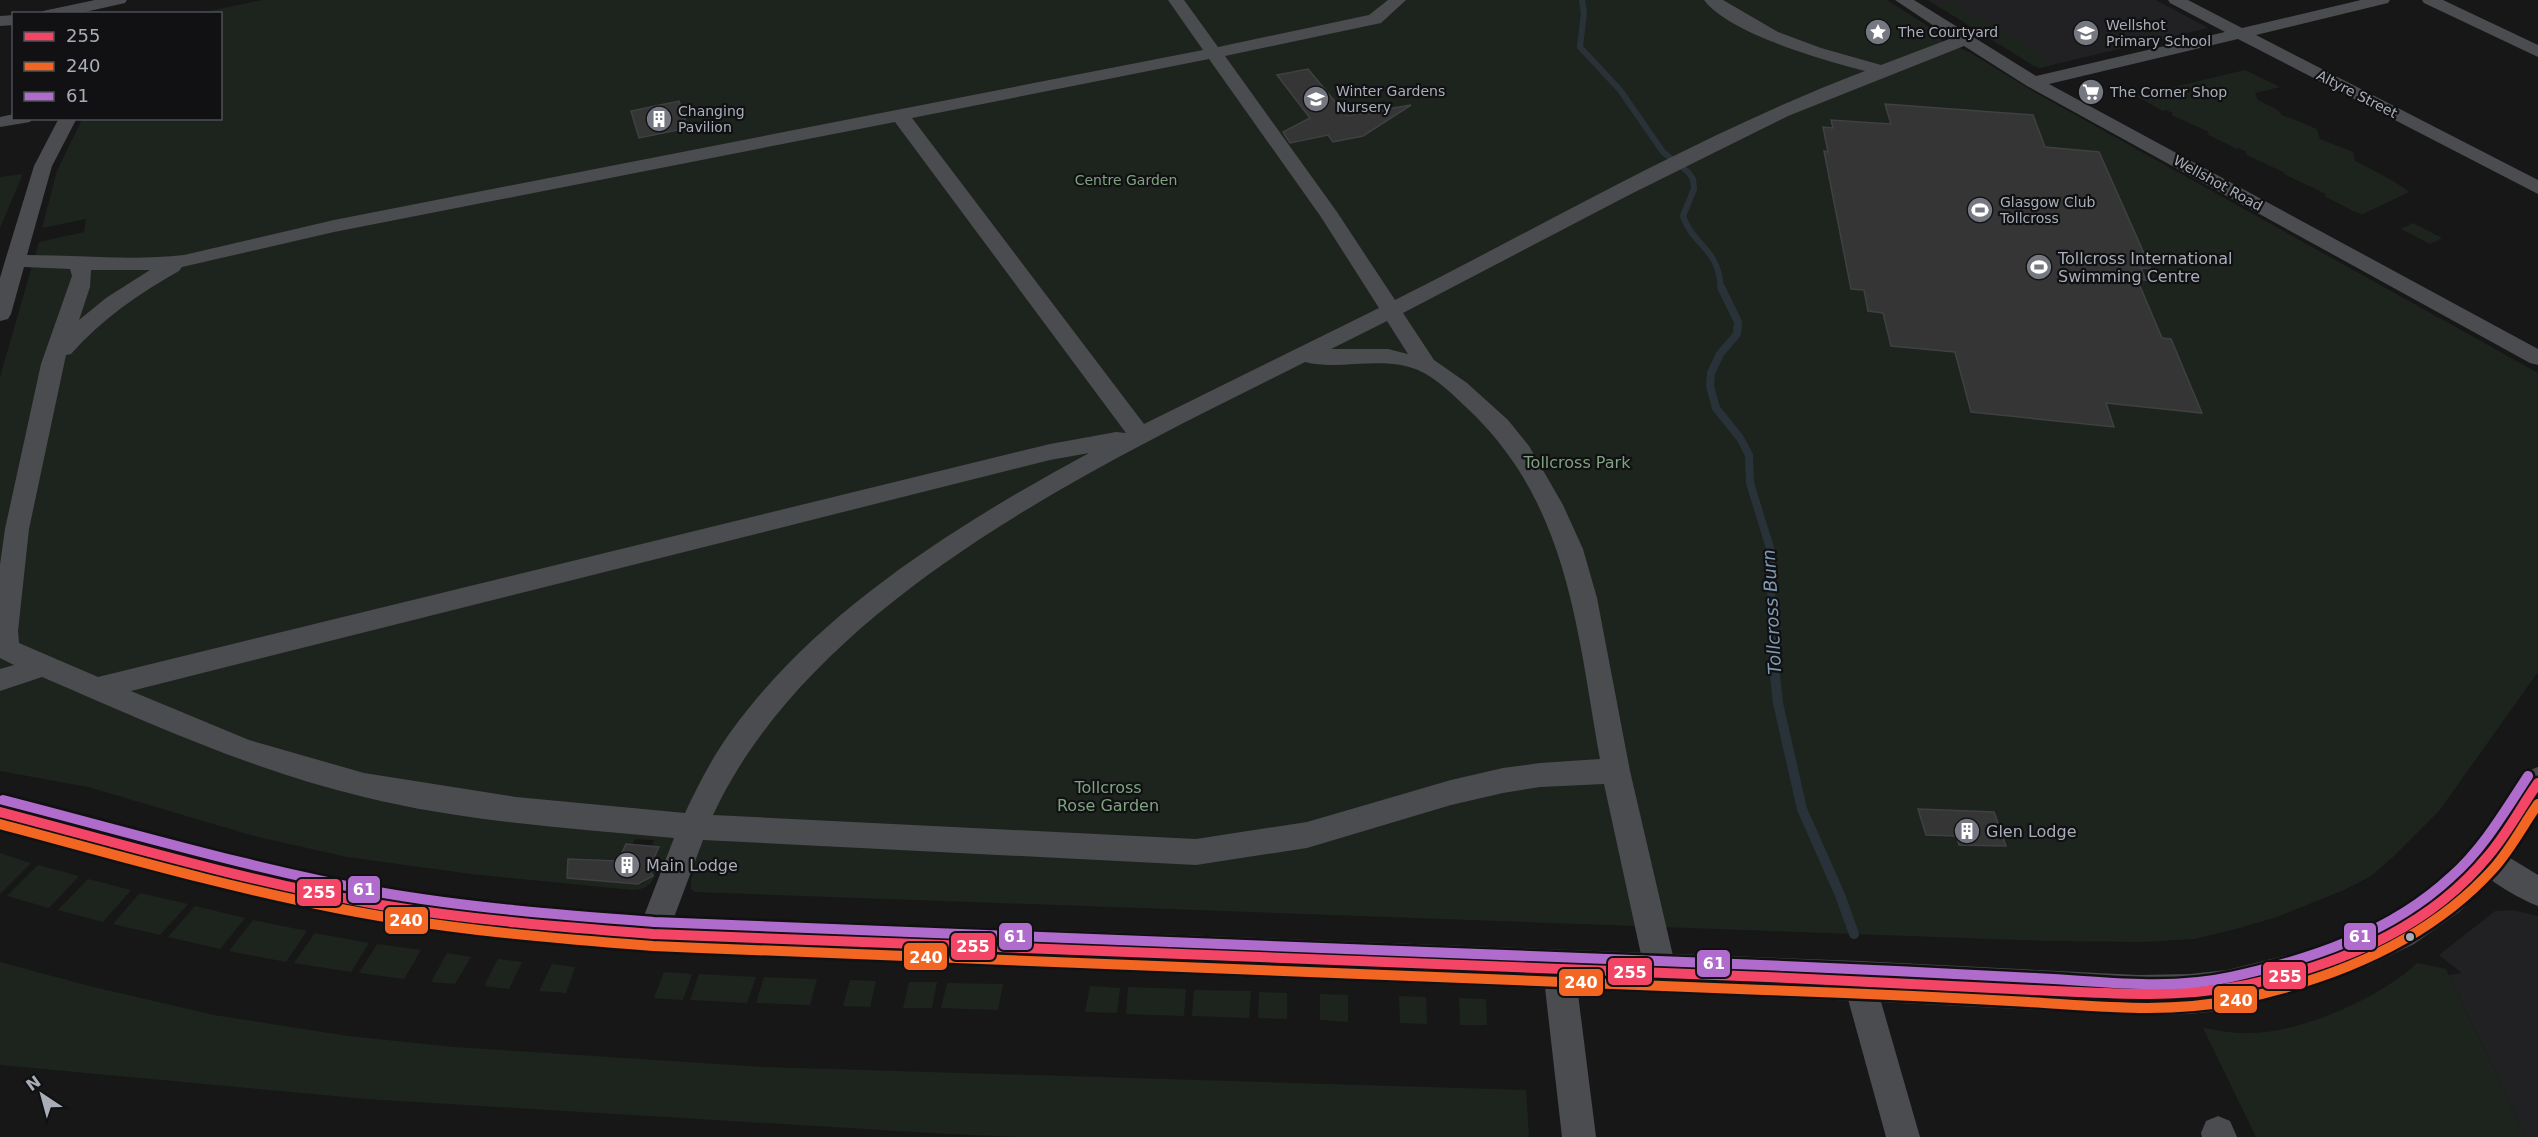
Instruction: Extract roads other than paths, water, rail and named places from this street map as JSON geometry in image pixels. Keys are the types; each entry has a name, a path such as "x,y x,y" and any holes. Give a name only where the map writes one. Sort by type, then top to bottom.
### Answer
{"street":[{"path":"59,12 119,0"},
{"path":"1176,0 1330,216 1425,365"},
{"path":"11,255 80,264 138,266 184,261 334,226 1370,21 1398,0"},
{"path":"1712,0 1749,25 1785,43 1882,71"},
{"name":"Wellshot Road","path":"1903,0 2033,82 2538,358"},
{"name":"Altyre Street","path":"2176,0 2538,188"},
{"path":"2033,82 2382,0"},
{"path":"2430,0 2538,52"},
{"path":"653,934 705,798 741,738 791,680 857,619 925,566 982,526 1140,435 1391,310 1660,171 1786,110 1965,39"},
{"path":"898,114 1140,435"},
{"path":"0,314 11,255 44,166 67,120"},
{"path":"52,364 87,324 107,308 146,282 184,261"},
{"path":"80,264 82,276 52,364 17,529 4,631 6,649 243,750 364,785 516,810 693,827 1196,852 1254,845 1322,831 1478,787 1529,776 1616,771"},
{"path":"1295,358 1330,354 1369,355 1401,358 1425,365 1459,388 1500,426 1521,452 1551,505 1570,549 1584,598 1616,771 1660,973"},
{"path":"96,689 1050,452 1140,435"},
{"path":"0,680 43,666"},
{"path":"0,812 339,897 477,919 653,934 1859,981 2138,995 2228,990 2309,969 2391,936 2445,899 2486,859 2538,783"},
{"path":"2486,859 2538,892"},
{"path":"1559,970 1580,1137"},
{"path":"1859,981 1903,1137"}],"waterway":[{"name":"Tollcross Burn","path":"1582,0 1584,13 1580,47 1620,90 1663,152 1688,172 1693,179 1694,189 1683,216 1693,235 1711,255 1719,274 1721,288"},
{"name":"Tollcross Burn","path":"1721,287 1738,322 1737,334 1720,354 1711,373 1710,386 1716,408 1740,438 1749,455 1750,483 1770,548 1773,659"},
{"name":"Tollcross Burn","path":"1773,658 1778,703 1802,809 1840,895 1854,934"}],"place":[{"name":"The Courtyard","path":"1878,32"},
{"name":"Wellshot Primary School","path":"2086,33"},
{"name":"The Corner Shop","path":"2091,92"},
{"name":"Winter Gardens Nursery","path":"1316,99"},
{"name":"Changing Pavilion","path":"659,119"},
{"name":"Glasgow Club Tollcross","path":"1980,210"},
{"name":"Tollcross International Swimming Centre","path":"2039,267"},
{"name":"Glen Lodge","path":"1967,831"},
{"name":"Main Lodge","path":"627,865"}],"park label":[{"name":"Centre Garden","path":"1126,180"},
{"name":"Tollcross Park","path":"1577,462"},
{"name":"Tollcross Rose Garden","path":"1108,796"}]}
